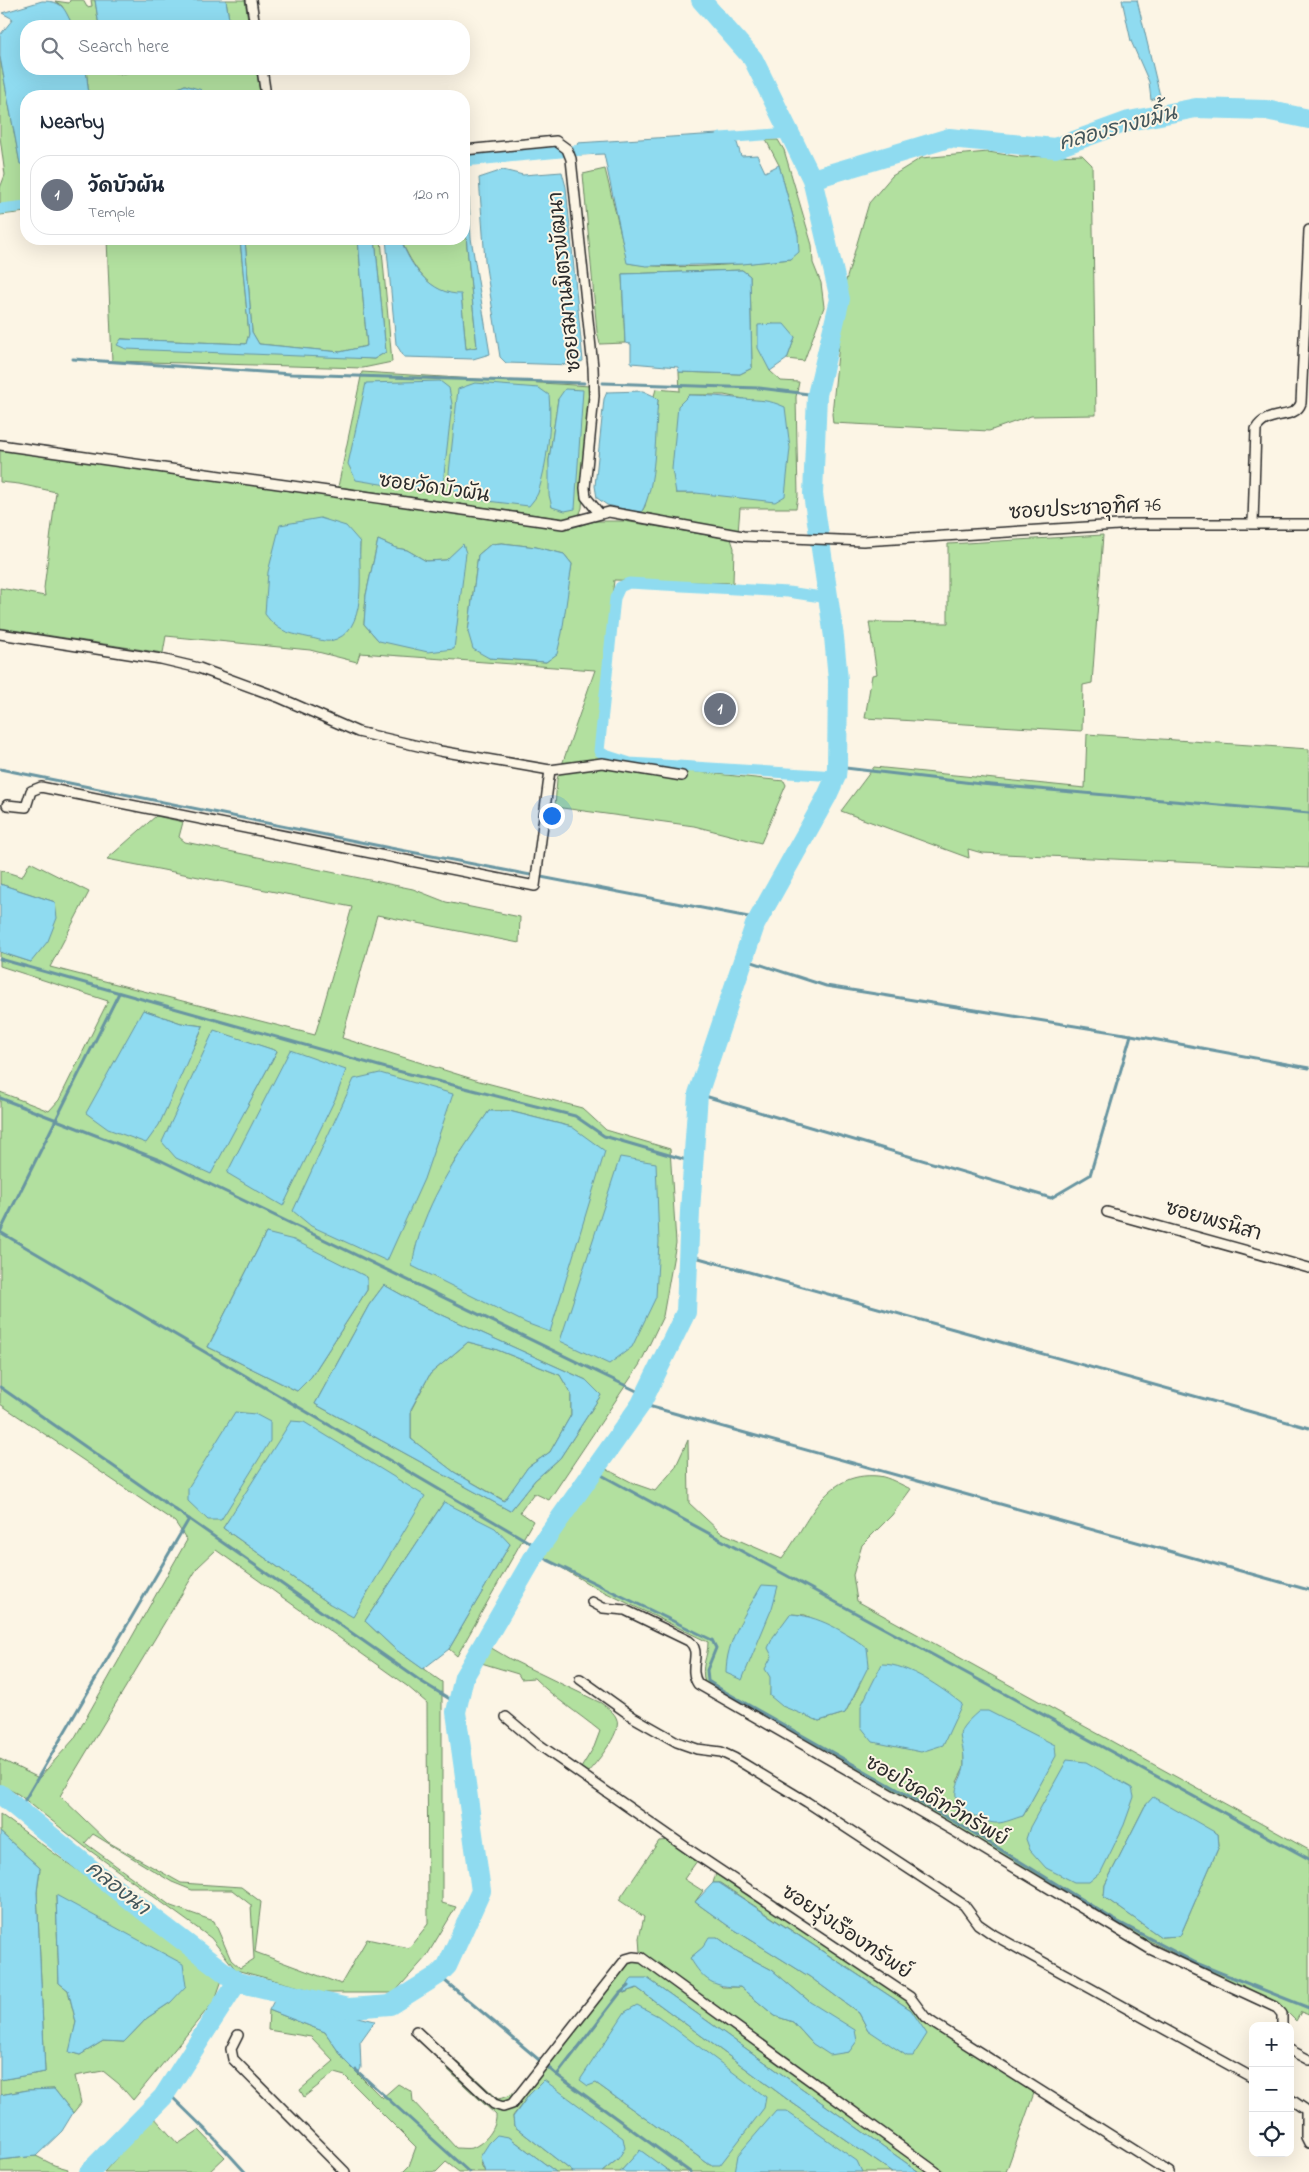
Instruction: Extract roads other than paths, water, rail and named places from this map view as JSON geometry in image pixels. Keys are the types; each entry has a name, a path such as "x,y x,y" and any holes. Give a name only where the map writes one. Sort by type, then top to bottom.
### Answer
{"street":[{"path":"251,0 254,20"},
{"path":"263,75 265,90"},
{"name":"ซอยสมานมิตรพัฒนา","path":"470,149 556,142 567,149 571,159 593,367 594,396 584,488 586,497 599,514"},
{"path":"1253,523 1256,429 1260,422 1267,418 1294,412 1299,409 1301,403 1309,230"},
{"name":"ซอยวัดบัวผัน","path":"0,445 563,524 610,512 715,532 774,539 863,541"},
{"name":"ซอยประชาอุทิศ 76","path":"863,541 1120,525 1309,524"},
{"path":"0,634 161,659 200,668 278,697 334,723 381,739 550,770 602,763 682,776"},
{"path":"7,805 26,806 31,791 41,787 536,886 550,770"},
{"name":"ซอยพรนิสา","path":"1107,1212 1309,1268"},
{"name":"ซอยโชคดีทวีทรัพย์","path":"592,1602 603,1608 624,1610 689,1641 694,1645 696,1652 693,1674 698,1684 954,1830 1150,1950 1277,2008 1282,2014 1282,2022"},
{"path":"580,1679 633,1717 678,1742 697,1749 721,1752 734,1758 806,1802 964,1905 978,1924 994,1935 1249,2076"},
{"name":"ซอยรุ่งเรืองทรัพย์","path":"506,1717 538,1744 694,1853 910,1997 925,2017 933,2023 1169,2172"},
{"path":"416,2031 494,2104 503,2107 512,2104 626,1959 633,1956 642,1958 936,2172"},
{"path":"238,2035 231,2049 233,2059 345,2172"},
{"path":"1294,2052 1309,2060"},
{"path":"1294,2102 1306,2110 1306,2137 1309,2143"}],"water":[{"path":"95,0 226,0 229,20 98,20"},
{"path":"1122,0 1137,0 1160,96 1151,100 1149,82 1131,41"},
{"path":"42,1 59,4 70,20 20,20 20,75 87,75 88,90 20,90 20,164 0,57 0,35 13,19 2,13"},
{"path":"185,85 202,90 173,90"},
{"path":"734,133 741,156 757,155 765,172 779,165 798,235 799,252 791,259 743,264 646,266 627,263 604,154 579,155 577,143"},
{"path":"503,170 523,175 562,172 566,187 583,361 573,365 506,363 500,357 485,261 479,178"},
{"path":"470,218 471,238 490,354 473,359 404,357 396,344 387,245 403,245 416,268 431,284 450,293 461,294 466,349 477,347 467,245 470,245"},
{"path":"241,245 245,245 252,332 259,344 340,352 367,346 359,245 376,245 386,352 374,359 126,349 117,345 121,339 246,344 249,334"},
{"path":"742,270 750,276 752,368 740,374 679,372 678,367 631,363 631,344 625,343 622,274"},
{"path":"784,324 795,337 787,359 770,371 758,348 758,325"},
{"path":"440,381 449,388 452,404 443,483 436,493 356,480 348,464 366,383"},
{"path":"475,383 539,388 549,395 550,419 546,457 538,493 529,506 462,498 453,489 449,473 458,389"},
{"path":"565,389 583,390 575,509 565,511 552,507 549,495 549,460 558,399"},
{"path":"643,391 658,400 653,474 646,502 641,513 607,505 597,498 595,486 604,399 607,392"},
{"path":"689,395 764,401 785,407 790,448 785,496 775,502 696,493 676,493 672,469 678,406"},
{"path":"320,518 346,526 360,542 360,584 357,614 343,636 330,641 296,635 280,629 265,614 268,572 280,525"},
{"path":"378,540 396,548 407,550 426,561 446,560 463,544 466,553 454,649 428,652 379,641 364,624 366,595"},
{"path":"502,543 536,547 564,554 572,564 557,654 546,662 489,658 473,649 468,632 478,555 491,544"},
{"path":"0,884 55,902 57,918 48,941 31,962 0,952"},
{"path":"143,1010 181,1023 203,1026 159,1125 146,1143 108,1129 86,1113"},
{"path":"214,1030 277,1051 211,1174 176,1158 162,1142"},
{"path":"290,1050 346,1070 336,1097 283,1206 227,1173"},
{"path":"380,1073 453,1094 424,1179 387,1261 311,1226 293,1211 354,1079"},
{"path":"489,1111 509,1111 572,1127 605,1151 550,1332 526,1323 412,1266 423,1224 432,1204 464,1147"},
{"path":"620,1157 656,1163 659,1242 656,1297 632,1347 609,1364 560,1341"},
{"path":"266,1233 294,1240 367,1277 367,1290 311,1377 297,1391 208,1347"},
{"path":"384,1285 420,1305 586,1380 601,1395 560,1458 535,1480 510,1511 315,1404 369,1305","holes":["468,1342 495,1349 560,1375 571,1394 571,1415 550,1452 528,1467 504,1501 454,1472 411,1439 411,1409 430,1374"]},
{"path":"235,1412 255,1414 270,1422 270,1441 221,1520 208,1520 188,1501 188,1488"},
{"path":"291,1421 304,1422 425,1496 353,1617 330,1604 223,1528"},
{"path":"444,1502 495,1528 510,1544 449,1649 423,1669 395,1649 365,1621"},
{"path":"762,1585 778,1586 772,1608 742,1680 726,1673 729,1649 738,1627"},
{"path":"790,1614 810,1617 831,1625 867,1648 869,1665 845,1713 819,1721 782,1706 770,1696 770,1677 765,1669 772,1656 768,1648 773,1637"},
{"path":"882,1664 892,1665 913,1672 935,1684 962,1704 943,1745 921,1752 873,1742 861,1727 861,1706"},
{"path":"979,1711 988,1711 1055,1745 1056,1756 1023,1816 992,1823 967,1811 956,1798 956,1788 964,1765 961,1731"},
{"path":"1067,1760 1086,1762 1132,1788 1134,1797 1124,1825 1101,1872 1089,1882 1074,1882 1046,1868 1030,1850 1026,1839 1030,1827"},
{"path":"1153,1797 1218,1834 1219,1846 1180,1936 1161,1937 1104,1897 1105,1885 1145,1806"},
{"path":"0,1832 40,1868 37,1892 45,2072 0,2080"},
{"path":"713,1883 719,1883 911,2010 927,2034 913,2056 907,2056 868,2030 859,2013 810,1977 727,1925 695,1902"},
{"path":"56,1895 183,1964 186,1986 171,2002 147,2018 124,2042 103,2041 80,2055 69,2052 76,2022 68,1990 59,1983"},
{"path":"709,1937 717,1937 738,1952 772,1970 810,2002 855,2030 857,2041 849,2052 830,2055 813,2044 793,2022 775,2016 740,1987 716,1984 705,1977 690,1958 703,1947"},
{"path":"632,1978 647,1978 919,2172 892,2172 791,2102 637,1988 623,1993"},
{"path":"276,1997 375,2021 360,2042 361,2068 358,2074 345,2061 325,2032 269,2010"},
{"path":"637,2005 658,2016 766,2097 764,2108 720,2165 710,2165 596,2083 588,2086 580,2080 625,2012"},
{"path":"544,2080 623,2138 625,2148 618,2159 602,2172 573,2172 514,2126 513,2117 529,2095"},
{"path":"54,2089 73,2113 62,2131 36,2156 0,2160 0,2095 28,2090"},
{"path":"776,2111 786,2111 857,2161 862,2172 735,2172 738,2155"},
{"path":"497,2135 509,2137 556,2172 485,2172 480,2157"},
{"path":"640,2150 670,2172 620,2172"}],"waterway":[{"name":"คลองนา","path":"0,1794 113,1887 237,1982 348,2008 390,2005 438,1975 447,1966 481,1891 456,1712 464,1677 539,1548 641,1404 686,1312 690,1211 698,1094 755,925 827,796 836,776 838,680 834,637 813,494 817,395 840,299 812,179 753,59 701,0"},
{"name":"คลองรางขมิ้น","path":"812,179 949,138 1055,148 1129,121 1196,108 1266,110 1309,119"},
{"path":"721,138 789,133"},
{"path":"470,160 593,149"},
{"path":"0,209 20,207"},
{"path":"73,359 291,374 584,383"},
{"path":"603,383 759,388 817,395"},
{"path":"828,598 788,592 629,583 620,587 615,598 599,751 605,755 630,763 836,776"},
{"path":"837,767 981,784 1309,813"},
{"path":"0,769 385,847 759,919"},
{"path":"0,959 386,1068 575,1116 604,1136 693,1162"},
{"path":"743,959 826,986 1131,1035 1309,1068"},
{"path":"0,1232 119,993"},
{"path":"698,1094 1051,1198 1090,1175 1131,1035"},
{"path":"0,1098 162,1161 645,1395"},
{"path":"0,1232 539,1548"},
{"path":"688,1255 1309,1428"},
{"path":"0,1387 422,1682 458,1704"},
{"path":"641,1404 1309,1590"},
{"path":"594,1471 1309,1859"},
{"path":"19,1810 189,1519"},
{"path":"535,1554 712,1640 716,1648 707,1670 708,1681 722,1690 969,1830 1113,1919 1196,1963 1309,2008"},
{"path":"438,1975 557,2075 690,2172"},
{"path":"89,2172 163,2097 237,1982"},
{"path":"557,2075 620,1993 629,1986"},
{"path":"347,2016 348,2008"},
{"path":"356,2070 469,2172"},
{"path":"166,2091 215,2139 245,2172"}],"place":[{"name":"วัดบัวผัน","path":"720,709"}]}
